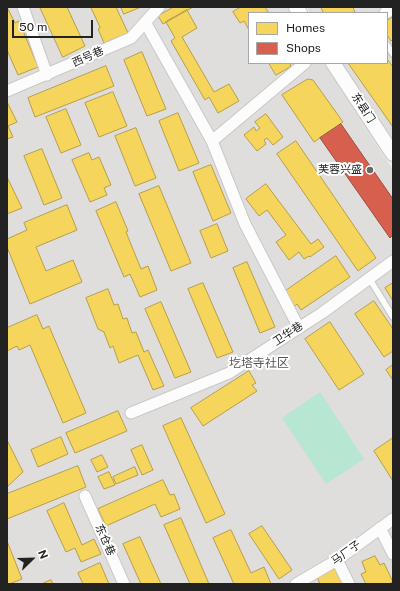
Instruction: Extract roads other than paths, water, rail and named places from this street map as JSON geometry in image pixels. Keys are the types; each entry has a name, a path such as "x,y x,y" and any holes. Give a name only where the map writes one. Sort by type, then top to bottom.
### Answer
{"street":[{"path":"23,7 47,75"},
{"name":"西号巷","path":"7,91 130,38 159,7"},
{"path":"145,22 212,141 245,224 299,328"},
{"path":"212,141 304,64"},
{"name":"东县门","path":"334,64 393,154"},
{"name":"卫华巷","path":"131,413 229,373 299,328 393,261"},
{"name":"东仓巷","path":"85,496 124,584"},
{"name":"马厂子","path":"296,584 337,560 393,519"},
{"path":"380,528 393,554"},
{"path":"337,560 349,584"}],"lane":[{"path":"369,278 393,317"}],"place":[{"name":"芙蓉兴盛","path":"370,170"}],"district":[{"name":"圪塔寺社区","path":"259,363"}]}
